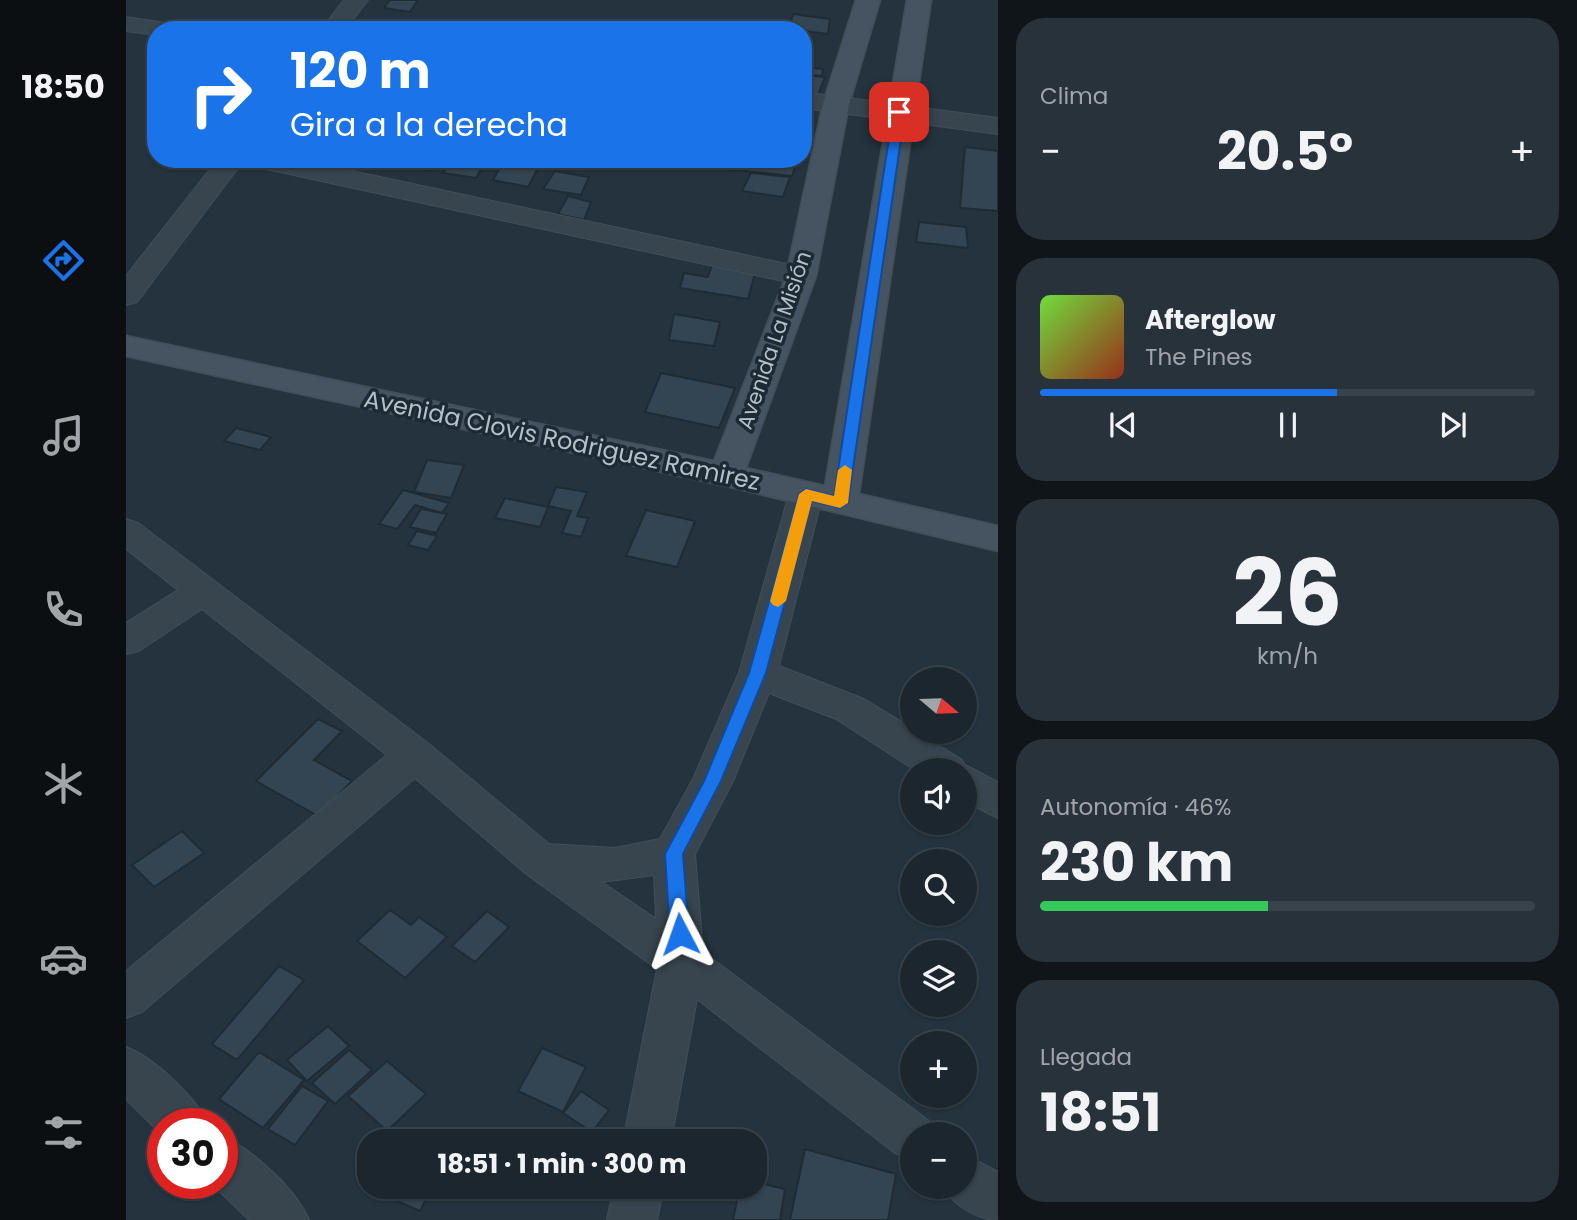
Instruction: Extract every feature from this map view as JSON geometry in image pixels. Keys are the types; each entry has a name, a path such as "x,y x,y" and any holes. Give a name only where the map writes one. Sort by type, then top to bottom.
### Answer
{"main road":[{"name":"Avenida La Misión","path":"726,475 800,276 836,104 868,0"},
{"path":"823,498 919,0"},
{"name":"Avenida Clovis Rodriguez Ramirez","path":"126,346 726,475 998,539"}],"street":[{"path":"340,21 356,0"},
{"path":"126,24 147,27"},
{"path":"812,101 998,126"},
{"path":"126,296 225,168"},
{"path":"299,168 800,276"},
{"path":"649,1129 681,961 674,854 713,781 758,673 823,498"},
{"path":"126,531 415,755 540,862 681,961 900,1128"},
{"path":"126,641 203,592"},
{"path":"758,673 850,709 928,758"},
{"path":"126,998 415,755"},
{"path":"977,789 998,802"},
{"path":"540,862 615,865 674,854"},
{"path":"126,1068 167,1108"},
{"path":"238,1175 284,1220"},
{"path":"977,1187 998,1202"},
{"path":"632,1220 636,1199"}],"building":[{"path":"390,0 418,0 410,12 384,8"},
{"path":"793,14 830,19 828,34 812,32 812,21 791,21"},
{"path":"812,68 823,69 822,76 812,75"},
{"path":"812,76 825,77 818,95 812,94"},
{"path":"965,147 998,151 998,211 960,208"},
{"path":"447,168 482,168 476,178 443,173"},
{"path":"500,168 538,168 528,187 493,180"},
{"path":"717,168 795,168 792,176"},
{"path":"555,171 589,177 581,195 543,189"},
{"path":"751,173 790,177 783,197 742,191"},
{"path":"568,196 591,202 584,220 558,214"},
{"path":"919,222 966,227 968,248 916,242"},
{"path":"712,265 755,273 748,299 680,288 684,273 708,277"},
{"path":"674,314 720,322 714,346 669,340"},
{"path":"661,373 735,388 719,428 645,412"},
{"path":"236,428 271,437 260,450 224,441"},
{"path":"427,460 464,465 451,498 414,492"},
{"path":"556,487 587,492 577,516 588,518 581,537 562,533 571,511 548,506"},
{"path":"403,490 449,503 442,513 415,505 397,529 379,524"},
{"path":"505,498 548,507 540,527 495,518"},
{"path":"421,509 447,514 436,533 410,527"},
{"path":"646,510 695,521 677,567 626,556"},
{"path":"417,531 437,536 428,550 408,545"},
{"path":"318,719 342,731 314,760 352,781 318,816 256,781"},
{"path":"182,831 204,853 154,887 132,865"},
{"path":"390,910 411,925 419,917 447,937 405,978 357,941"},
{"path":"487,911 509,927 475,962 452,946"},
{"path":"279,966 304,980 237,1060 212,1044"},
{"path":"328,1026 349,1046 307,1081 287,1060"},
{"path":"542,1048 586,1067 563,1112 518,1091"},
{"path":"349,1050 372,1070 335,1104 312,1083"},
{"path":"259,1052 304,1080 263,1128 238,1112 238,1108 233,1108 219,1099"},
{"path":"387,1061 426,1094 389,1129 385,1129 348,1096"},
{"path":"302,1086 328,1101 295,1145 268,1129"},
{"path":"581,1091 609,1110 594,1129 587,1129 563,1113"},
{"path":"805,1149 896,1174 888,1220 790,1220"},
{"path":"767,1185 785,1189 780,1220 733,1220 737,1199 767,1199"},
{"path":"398,1199 426,1199 420,1211 397,1201"}],"slow traffic":[{"path":"778,601 806,494 840,503 845,470"}],"route":[{"path":"680,934 674,854 713,781 758,673 806,494 840,503 899,112"}]}
